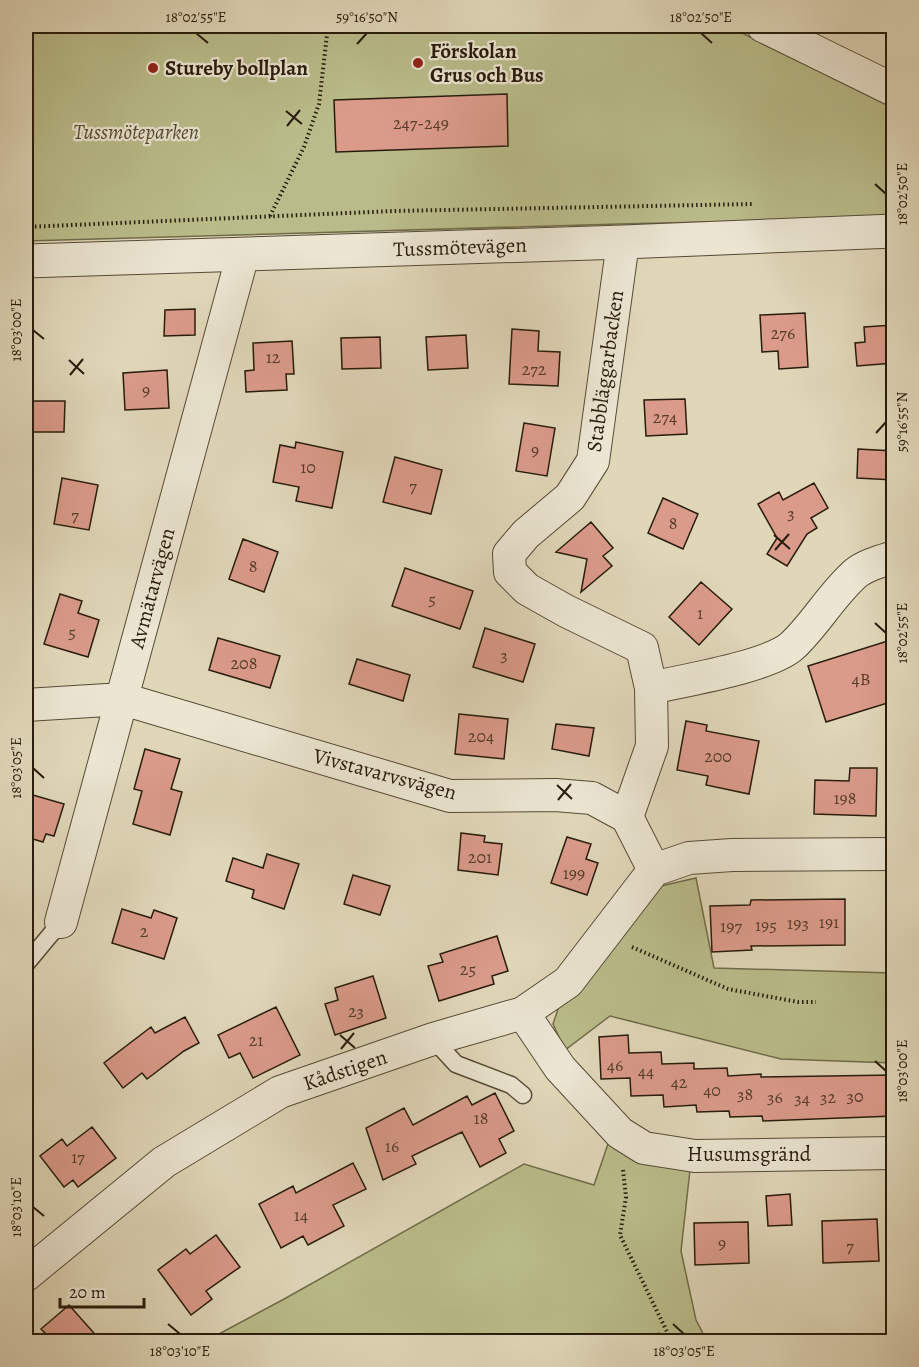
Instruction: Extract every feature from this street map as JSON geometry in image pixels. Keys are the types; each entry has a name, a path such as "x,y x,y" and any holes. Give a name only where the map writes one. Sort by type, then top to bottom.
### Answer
{"street":[{"path":"763,26 894,90"},
{"name":"Tussmötevägen","path":"26,261 894,231"},
{"name":"Stabbläggarbacken","path":"623,242 593,461 570,497 526,534 509,554 510,572 527,589 642,648 651,688 652,746 627,816"},
{"name":"Avmätarvägen","path":"61,922 243,254"},
{"path":"651,688 771,658 791,646 857,572 894,557"},
{"name":"Vivstavarvsvägen","path":"26,705 123,699 450,796 555,795 592,798 627,816"},
{"path":"627,816 654,870 689,858 732,855 894,854"},
{"name":"Kådstigen","path":"26,1275 164,1162 280,1092 433,1039 523,1013 568,982 654,870"},
{"name":"Husumsgränd","path":"523,1013 560,1068 620,1133 644,1148 695,1156 894,1153"}],"lane":[{"path":"26,964 61,922"},
{"path":"433,1039 456,1064 512,1085 523,1095"}],"path":[{"path":"270,216 304,147 319,104 328,26"},
{"path":"26,227 394,211 753,204"},
{"path":"609,931 637,951 728,989 798,1002 816,1002"},
{"path":"620,1133 626,1197 620,1235 672,1341"}],"green space":[{"name":"Tussmöteparken","path":"26,26 728,26 893,108 893,218 26,241"},
{"path":"696,878 714,968 893,973 893,1063 781,1059 610,1016 565,1050 553,1024 559,1006 661,886"},
{"path":"613,1129 691,1161 681,1251 696,1320 707,1341 663,1341 659,1333 636,1342 204,1342 524,1164 594,1185"}],"building":[{"path":"507,94 508,146 336,152 334,100"},
{"path":"195,309 195,335 164,336 165,310"},
{"path":"805,313 808,367 779,369 778,351 762,352 760,315"},
{"path":"894,325 894,363 857,366 855,343 865,342 864,327"},
{"path":"512,329 539,331 538,351 560,352 558,386 509,384"},
{"path":"466,335 468,368 428,370 426,337"},
{"path":"380,337 381,368 342,369 341,338"},
{"path":"292,341 294,374 286,374 287,390 246,392 245,371 254,370 253,343"},
{"path":"167,370 169,408 125,410 123,373"},
{"path":"685,399 687,434 646,436 644,400"},
{"path":"26,401 65,401 64,432 26,432"},
{"path":"524,423 555,428 547,476 516,471"},
{"path":"296,442 343,452 332,508 296,501 299,487 273,482 280,445 295,448"},
{"path":"858,449 894,451 894,480 857,478"},
{"path":"395,457 442,470 431,514 383,502"},
{"path":"62,478 98,485 89,530 54,524"},
{"path":"814,483 828,508 811,518 817,528 807,534 787,566 767,554 777,538 758,504 779,492 783,500"},
{"path":"663,498 698,514 683,549 648,533"},
{"path":"591,522 613,548 603,556 612,566 581,592 587,559 556,552"},
{"path":"243,539 278,552 264,592 229,579"},
{"path":"405,568 473,591 460,629 392,606"},
{"path":"701,582 732,609 699,645 669,617"},
{"path":"60,594 82,601 78,613 99,620 88,657 44,644"},
{"path":"485,628 535,644 523,682 473,667"},
{"path":"218,638 280,656 270,688 209,670"},
{"path":"894,639 894,701 826,722 808,666"},
{"path":"357,659 410,675 403,701 349,684"},
{"path":"459,714 508,719 504,759 455,754"},
{"path":"686,721 707,725 706,731 759,741 749,794 706,785 708,776 677,770"},
{"path":"556,724 594,728 589,756 552,749"},
{"path":"145,749 180,759 171,789 182,792 170,835 133,824 142,791 134,789"},
{"path":"850,768 877,768 876,816 814,814 815,780 849,781"},
{"path":"26,793 64,804 54,836 46,834 43,842 26,837"},
{"path":"461,833 485,836 484,842 502,844 498,875 458,870"},
{"path":"567,837 591,844 586,859 598,863 587,895 551,883"},
{"path":"267,854 299,864 284,909 252,898 254,890 226,881 233,858 263,868"},
{"path":"353,875 390,886 380,915 344,904"},
{"path":"845,899 845,945 751,946 752,950 712,952 710,906 750,905 751,900"},
{"path":"122,909 151,918 154,910 177,918 164,959 112,943"},
{"path":"497,936 508,971 492,976 494,984 439,1001 428,966 443,962 440,954"},
{"path":"373,976 386,1018 335,1035 325,1004 338,1000 335,988"},
{"path":"276,1007 300,1055 253,1078 240,1053 229,1058 218,1035"},
{"path":"185,1017 199,1043 184,1051 147,1079 142,1073 123,1088 104,1063 151,1027 155,1033"},
{"path":"628,1035 629,1053 661,1052 662,1064 694,1063 694,1069 727,1068 728,1076 761,1074 761,1077 894,1075 894,1116 763,1121 762,1116 730,1117 729,1111 697,1112 696,1105 664,1107 663,1095 631,1096 630,1078 601,1079 599,1037"},
{"path":"495,1093 514,1131 499,1139 506,1153 480,1167 462,1132 412,1156 416,1164 383,1180 366,1128 404,1108 413,1125 467,1096 472,1105"},
{"path":"92,1127 116,1158 78,1187 73,1180 64,1187 40,1156 62,1139 67,1146"},
{"path":"353,1163 366,1189 333,1205 344,1226 308,1245 303,1236 281,1248 259,1204 293,1186 296,1193"},
{"path":"790,1194 792,1225 768,1226 766,1196"},
{"path":"877,1219 879,1261 823,1263 822,1221"},
{"path":"748,1222 749,1263 695,1265 694,1223"},
{"path":"216,1235 240,1267 206,1291 212,1299 191,1315 158,1270 186,1249 190,1254"},
{"path":"69,1305 101,1341 53,1341 41,1329"}],"place":[{"name":"Förskolan Grus och Bus","path":"418,63"},
{"name":"Stureby bollplan","path":"153,68"}]}
